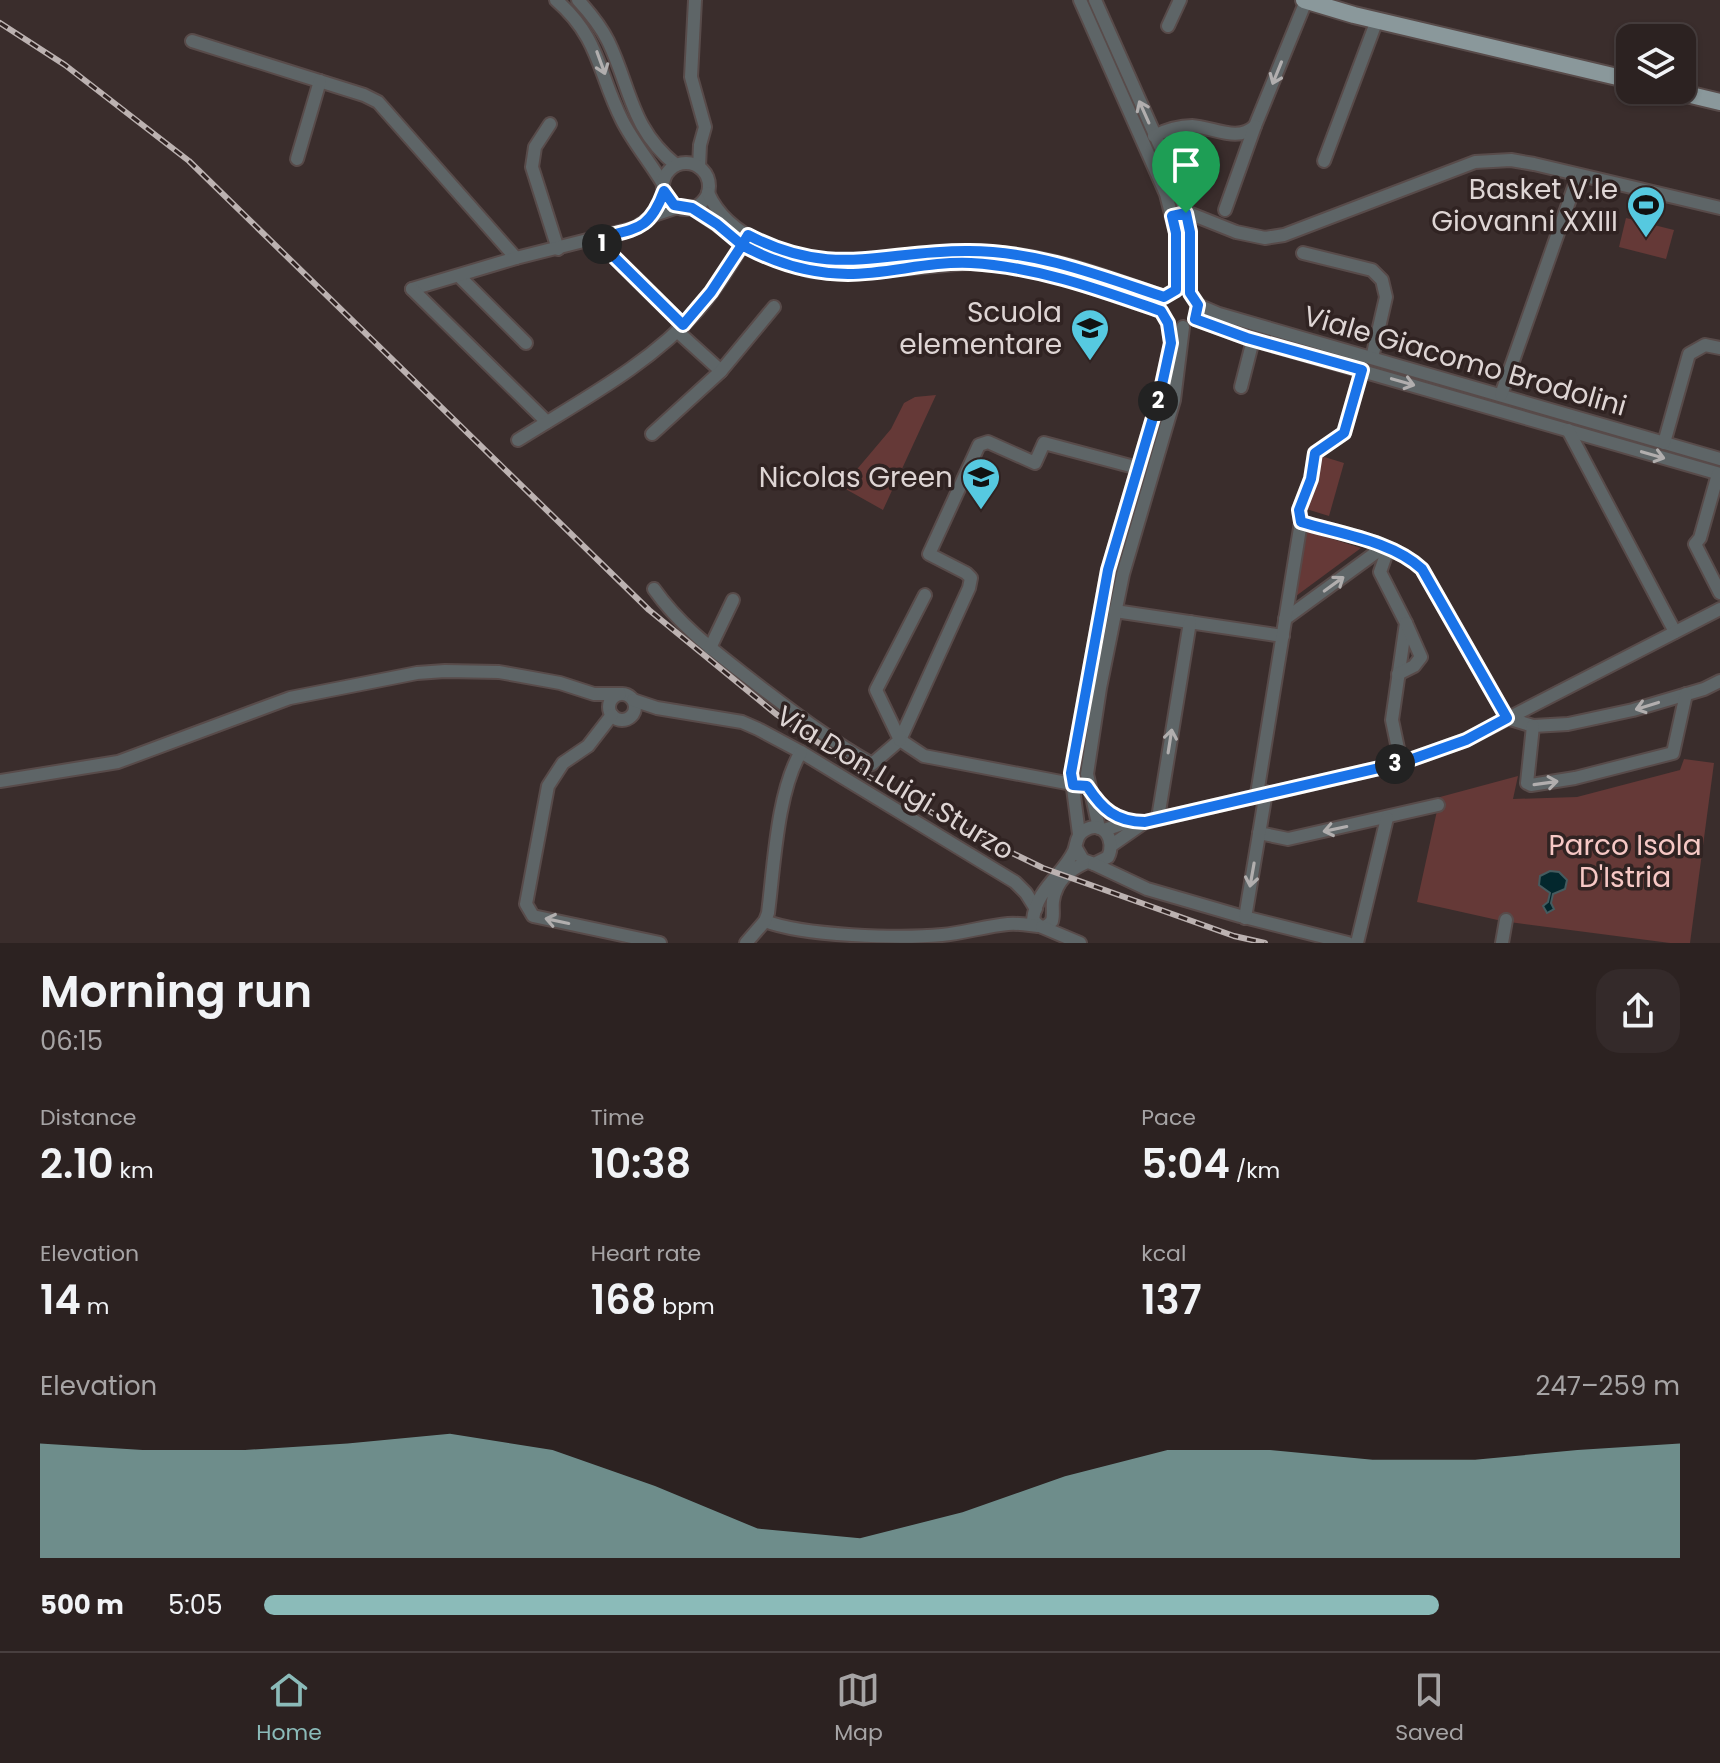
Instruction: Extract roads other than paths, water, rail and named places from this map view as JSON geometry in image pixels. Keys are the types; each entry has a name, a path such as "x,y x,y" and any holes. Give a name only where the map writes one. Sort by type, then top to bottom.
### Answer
{"main road":[{"path":"1305,0 1616,77"},
{"path":"1696,96 1720,102"}],"street":[{"path":"556,0 588,35 623,122 663,187 667,199 678,207"},
{"path":"578,0 608,41 639,122 658,149 679,164 699,167"},
{"path":"692,208 704,201 708,193 708,179 699,167 705,127 694,91 690,60 695,0"},
{"path":"1080,0 1166,194 1176,233 1176,290"},
{"path":"1095,0 1179,189 1190,232 1190,293 1198,305 1189,323 1174,400 1123,574 1096,717 1087,786 1120,876"},
{"path":"1168,26 1180,0"},
{"path":"1225,210 1305,0"},
{"path":"1324,161 1377,20"},
{"path":"192,41 378,102 516,258"},
{"path":"297,159 320,81"},
{"path":"550,124 535,147 532,167 558,249"},
{"path":"1154,136 1190,126 1240,135 1255,126"},
{"path":"654,215 669,171 700,145"},
{"path":"1172,216 1186,213 1236,232 1265,238 1284,235 1475,162 1511,160 1720,208"},
{"path":"1501,395 1578,176"},
{"path":"708,193 745,240"},
{"path":"547,422 412,289 516,258 635,228 654,215 678,207 692,208 745,240 812,259 850,262 969,251 1014,254 1084,277 1164,297 1176,290 1190,293"},
{"path":"596,239 721,371"},
{"path":"518,440 635,365 680,328 711,292 745,240"},
{"path":"1303,253 1372,270 1382,280 1386,297 1372,358"},
{"path":"459,276 526,343"},
{"path":"1040,927 1033,920 1048,882 1076,848 1079,834 1071,773 1108,570 1171,343 1168,323 1161,311 1084,277"},
{"path":"1161,311 1164,297"},
{"name":"Viale Giacomo Brodolini","path":"1198,305 1219,314 1720,459"},
{"path":"652,434 721,371 774,307"},
{"path":"1168,323 1189,323"},
{"name":"Viale Giacomo Brodolini","path":"1189,323 1719,474"},
{"path":"1241,387 1253,340"},
{"path":"1664,443 1689,354 1705,345 1720,348"},
{"path":"1245,918 1301,522 1299,510 1311,479 1315,453 1344,433 1362,370"},
{"path":"1568,430 1675,632"},
{"path":"654,589 671,612 710,648 839,746 872,764 900,740 969,588 971,578 966,573 929,554 979,445 988,442 1035,463 1044,443 1138,468"},
{"path":"1719,474 1700,538 1695,544 1720,593"},
{"path":"1127,506 1141,511"},
{"path":"1301,522 1410,557 1430,581 1507,718 1533,726 1588,721 1686,694 1720,681"},
{"path":"1285,619 1382,547"},
{"path":"1382,547 1380,572 1421,657 1414,666 1398,674"},
{"path":"925,595 876,690 900,740 924,756 1087,786 1105,810 1128,822"},
{"path":"710,648 733,600"},
{"path":"1079,834 1088,828 1101,829 1151,820 1401,763 1466,740 1720,609"},
{"path":"1115,611 1283,636"},
{"path":"1040,927 1049,925 1054,916 1053,897 1068,872 1104,861 1111,849 1151,820 1190,622"},
{"path":"1401,763 1392,720 1406,623"},
{"name":"Via Don Luigi Sturzo","path":"0,781 118,762 290,698 420,672 499,672 560,683 594,694 627,695 633,706"},
{"name":"Via Don Luigi Sturzo","path":"594,694 611,712 624,719 633,706"},
{"path":"620,694 612,698 611,712 588,746 563,763 548,786 526,904 533,916 660,943"},
{"path":"1533,726 1527,783 1531,785 1575,778 1673,753 1686,694"},
{"name":"Via Don Luigi Sturzo","path":"633,706 742,722 801,752 1015,882 1036,909"},
{"path":"746,943 765,921 781,819 791,776 801,752"},
{"path":"1259,833 1288,839 1438,805"},
{"path":"1357,943 1387,818"},
{"path":"1076,848 1079,857 1147,889 1245,918 1348,943"},
{"name":"Via Don Luigi Sturzo","path":"1015,882 1039,885 1048,882"},
{"path":"1054,916 1077,942"},
{"path":"1502,943 1506,920"},
{"path":"765,921 779,926 868,939 937,936 1010,923 1040,927 1077,942"}],"water":[{"path":"1550,871 1559,872 1567,880 1565,889 1553,894 1551,903 1554,909 1547,913 1543,906 1548,902 1550,893 1539,885 1540,876"}],"railway":[{"path":"0,23 65,65 189,161 649,610 776,714 869,777 950,823 1043,868 1234,936 1265,943"}],"place":[{"name":"Basket V.le Giovanni XXIII","path":"1646,239"},
{"name":"Scuola elementare","path":"1090,362"},
{"name":"Nicolas Green","path":"981,511"}],"park label":[{"name":"Parco Isola D'Istria","path":"1625,861"}]}
